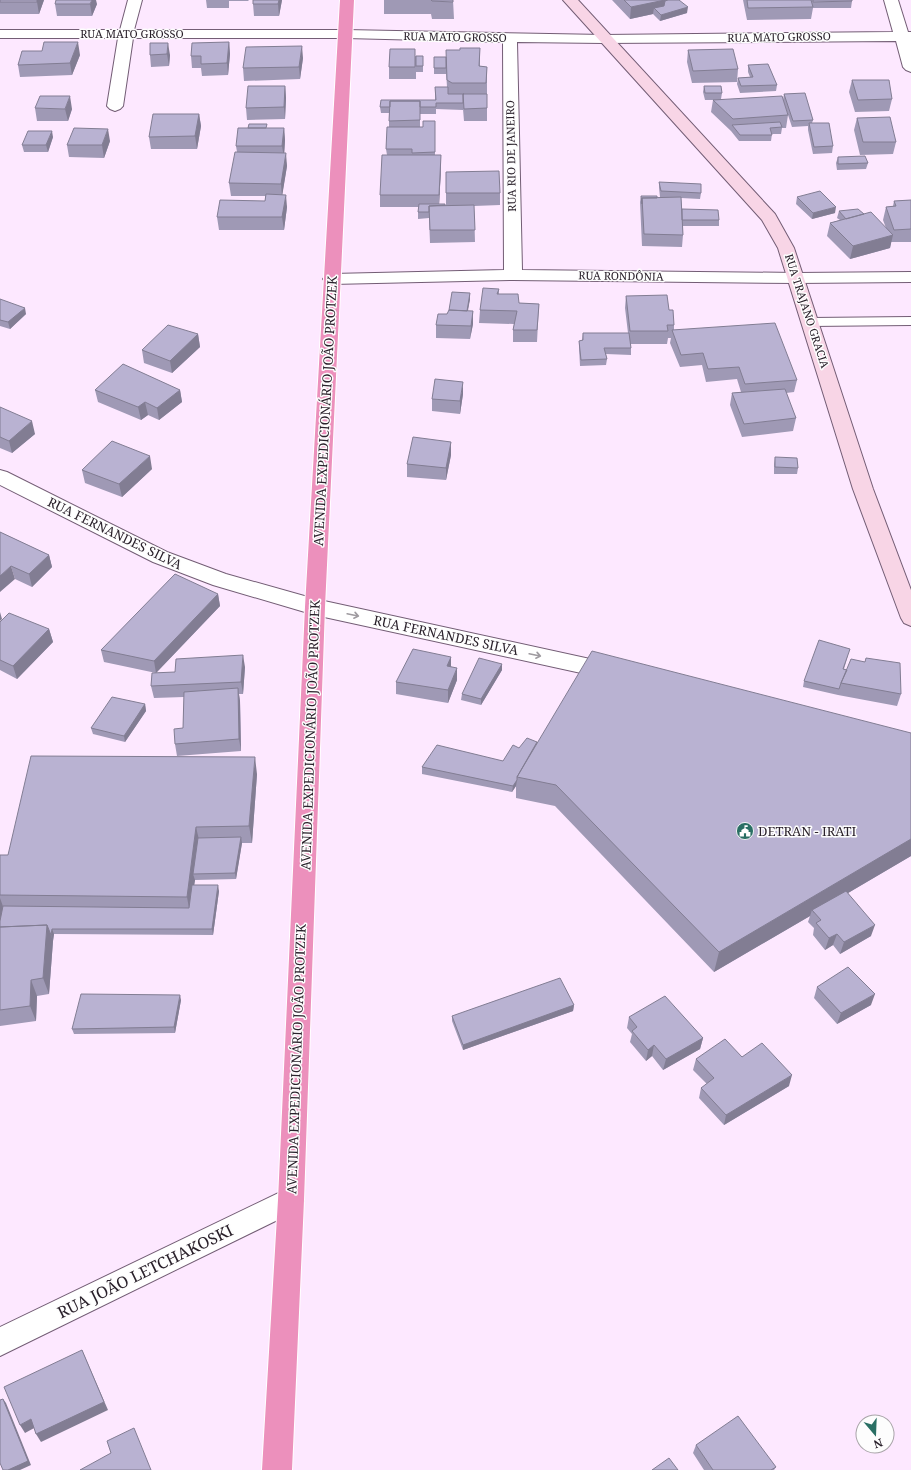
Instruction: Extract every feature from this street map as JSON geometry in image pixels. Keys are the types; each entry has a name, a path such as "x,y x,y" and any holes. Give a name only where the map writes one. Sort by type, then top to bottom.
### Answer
{"highway":[{"name":"AVENIDA EXPEDICIONÁRIO JOÃO PROTZEK","path":"277,1470 291,1200 315,607 347,0"}],"main road":[{"name":"RUA TRAJANO GRACIA","path":"570,0 769,218 786,248 797,278 863,489 911,618"}],"street":[{"path":"115,106 126,34 135,0"},
{"path":"892,0 906,36 911,67"},
{"name":"RUA MATO GROSSO","path":"0,34 346,34 604,39 906,36"},
{"name":"RUA RIO DE JANEIRO","path":"510,38 513,275"},
{"name":"RUA RONDÔNIA","path":"332,279 513,275 797,278 911,277"},
{"name":"RUA FERNANDES SILVA","path":"0,477 160,557 220,580 315,607 630,676"},
{"name":"RUA JOÃO LETCHAKOSKI","path":"0,1342 291,1200"}],"lane":[{"path":"811,322 911,322"}],"building":[{"path":"0,0 37,0 37,2 0,2"},
{"path":"56,0 92,0 90,4 55,4"},
{"path":"253,0 279,0 278,4 253,4"},
{"path":"431,0 453,0 453,2 432,1"},
{"path":"624,0 665,0 631,7"},
{"path":"679,0 688,7 661,15 654,8 664,6 665,1"},
{"path":"747,0 811,0 813,7 748,8"},
{"path":"813,0 852,0 852,1 813,2"},
{"path":"44,42 78,42 70,63 18,65 22,51 42,51"},
{"path":"229,42 227,63 201,64 201,56 191,56 192,43"},
{"path":"150,43 168,43 167,54 150,55"},
{"path":"302,46 299,67 243,68 246,47"},
{"path":"460,48 480,48 479,66 487,67 486,83 452,83 447,80 446,50 460,50"},
{"path":"390,49 415,49 415,67 389,67"},
{"path":"733,49 738,69 693,71 688,50"},
{"path":"416,56 423,56 423,66 416,66"},
{"path":"434,57 446,57 446,68 434,68"},
{"path":"768,64 777,85 741,86 738,78 753,77 748,65"},
{"path":"852,80 889,80 892,99 858,100"},
{"path":"248,86 285,86 284,107 246,108"},
{"path":"704,86 721,86 722,93 705,93"},
{"path":"435,87 448,87 448,94 463,94 463,103 436,103 436,107 420,107 420,101 390,101 390,107 380,107 381,100 436,100"},
{"path":"805,93 813,120 793,121 784,94"},
{"path":"463,94 487,94 487,108 464,109"},
{"path":"40,96 70,96 65,109 35,108"},
{"path":"782,96 788,115 733,119 713,100"},
{"path":"390,101 420,101 420,120 389,121"},
{"path":"153,114 199,114 195,136 149,137"},
{"path":"890,117 896,142 863,142 857,118"},
{"path":"423,121 435,121 435,152 412,153 412,149 386,149 387,127 423,127"},
{"path":"780,122 782,127 770,128 772,135 740,135 732,125"},
{"path":"809,123 829,123 833,146 814,147"},
{"path":"249,124 267,124 266,128 248,128"},
{"path":"74,128 108,129 102,145 67,145"},
{"path":"238,128 284,128 282,146 236,146"},
{"path":"28,131 52,131 46,145 22,145"},
{"path":"235,152 286,153 281,184 229,183"},
{"path":"382,155 441,155 439,195 380,195"},
{"path":"865,156 868,163 838,164 838,157"},
{"path":"499,171 500,193 446,193 446,172"},
{"path":"659,182 701,184 701,193 661,191"},
{"path":"820,191 836,207 813,213 797,197"},
{"path":"266,194 286,195 282,217 217,217 220,200 265,201"},
{"path":"641,196 657,196 657,198 642,198 642,204"},
{"path":"681,197 683,235 644,234 642,198"},
{"path":"911,200 911,229 894,230 886,207 896,206 894,201"},
{"path":"419,204 445,205 429,206 429,212 418,212"},
{"path":"474,205 475,230 430,230 429,206"},
{"path":"682,209 718,210 719,220 682,220"},
{"path":"858,209 864,214 846,219 839,211"},
{"path":"871,212 893,235 853,246 830,223"},
{"path":"483,288 499,289 497,294 518,294 519,303 539,304 537,330 513,330 517,311 480,310"},
{"path":"452,292 470,293 467,311 449,310"},
{"path":"667,295 669,310 673,310 674,325 667,325 668,331 630,331 626,296"},
{"path":"0,299 25,308 8,322 0,320"},
{"path":"449,310 473,311 471,326 436,325 438,314 447,314"},
{"path":"775,323 797,380 745,384 739,367 708,369 703,353 681,355 672,330"},
{"path":"168,325 198,334 170,361 142,350"},
{"path":"583,333 629,333 631,348 604,348 607,359 581,360 579,341 583,340"},
{"path":"123,364 180,390 157,408 145,402 138,407 95,390"},
{"path":"435,379 463,382 460,401 432,399"},
{"path":"785,389 796,418 744,424 732,393"},
{"path":"0,407 32,421 9,441 0,437"},
{"path":"413,437 451,442 446,468 407,464"},
{"path":"112,441 150,456 119,484 82,470"},
{"path":"775,457 797,458 798,468 775,467"},
{"path":"0,532 49,555 29,574 11,566 0,576"},
{"path":"175,574 218,594 154,661 101,650"},
{"path":"9,613 49,629 13,666 0,660 0,622"},
{"path":"819,640 850,649 843,669 847,670 839,689 804,681"},
{"path":"413,649 451,657 447,666 457,668 448,690 396,682"},
{"name":"DETRAN - IRATI","path":"592,651 911,733 911,839 719,952 556,785 517,777"},
{"path":"243,655 241,682 151,686 152,673 175,672 176,659"},
{"path":"479,658 502,664 481,699 462,694"},
{"path":"866,658 900,663 901,694 841,683 851,659 865,662"},
{"path":"238,688 239,739 175,744 174,729 183,728 184,692"},
{"path":"112,697 145,704 124,736 91,728"},
{"path":"527,738 537,742 513,786 422,767 437,745 503,761 513,745 519,748"},
{"path":"31,756 255,757 249,826 196,827 187,897 0,895 0,855 8,855"},
{"path":"241,837 235,873 193,874 198,838"},
{"path":"192,885 218,885 212,929 52,929 51,935 47,925 0,927 3,906 189,908"},
{"path":"846,891 875,925 844,942 837,934 829,938 816,923 821,920 812,910"},
{"path":"47,925 43,978 31,980 30,1006 0,1010 0,927"},
{"path":"848,967 875,994 841,1013 817,987"},
{"path":"560,978 574,1005 463,1045 452,1016"},
{"path":"81,994 180,995 174,1027 72,1029"},
{"path":"665,996 703,1038 666,1059 654,1045 648,1050 632,1031 637,1027 629,1017"},
{"path":"725,1039 742,1057 762,1043 792,1075 726,1115 701,1088 714,1078 696,1059"},
{"path":"82,1350 104,1402 36,1434 31,1419 20,1425 4,1387"},
{"path":"3,1399 28,1461 8,1470 3,1470 0,1463 0,1400"},
{"path":"738,1416 776,1467 771,1470 713,1470 696,1445"},
{"path":"134,1428 151,1470 80,1470 111,1453 107,1441"},
{"path":"669,1458 678,1470 652,1470"}],"place":[{"name":"DETRAN - IRATI","path":"745,831"}]}
